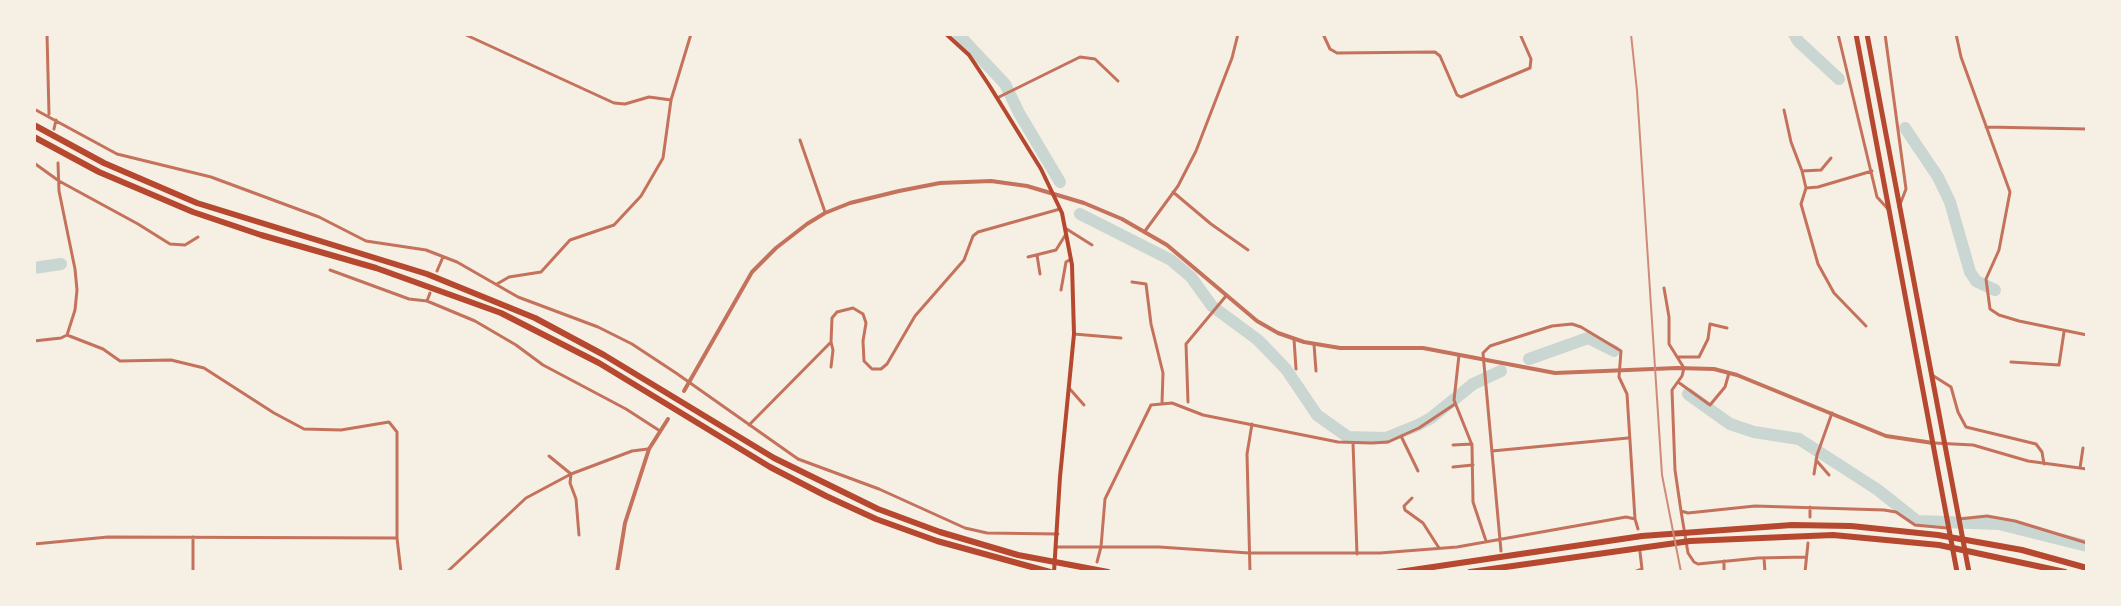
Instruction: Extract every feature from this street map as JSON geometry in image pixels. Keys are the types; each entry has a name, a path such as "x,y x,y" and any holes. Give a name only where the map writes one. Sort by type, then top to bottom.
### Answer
{"highway":[{"path":"1856,34 1957,572"},
{"path":"1867,34 1969,572"},
{"path":"34,125 104,163 197,203 427,274 504,304 604,355 739,438 878,509 940,532 1047,561 1108,572"},
{"path":"34,137 99,172 193,212 376,268 501,313 599,363 770,467 826,496 876,519 937,541 1050,572"},
{"path":"1399,572 1640,532 1792,525 1889,529 1976,541 2087,568"},
{"path":"1470,572 1690,541 1794,535 1887,539 1977,551 2065,572"}],"main road":[{"path":"946,34 969,55 997,98 1054,194 1066,231 1071,259 1074,334 1060,477 1057,547 1050,572"}],"street":[{"path":"47,34 49,116"},
{"path":"464,34 614,103 649,97 671,100"},
{"path":"496,284 509,277 541,272 570,240 599,232 620,220 641,196 663,158 671,100 691,34"},
{"path":"1145,232 1173,192 1206,129 1238,34"},
{"path":"1323,34 1331,51 1337,53 1435,52 1440,56 1457,95 1461,97 1530,68 1531,59 1520,34"},
{"path":"1838,34 1877,197 1890,211"},
{"path":"1885,34 1906,189 1899,208"},
{"path":"1956,34 1961,57 2008,184 2010,199 1999,250 1986,279 1989,306 1999,315 2064,332 2086,334"},
{"path":"997,98 1080,57 1095,59 1118,81"},
{"path":"34,109 130,159 168,165 226,183 319,217 366,241 417,247 457,262 518,297 598,327 632,344 798,459 879,489 965,528 987,533 1058,534"},
{"path":"1784,110 1806,188 1801,204 1818,264 1834,293 1866,326"},
{"path":"54,129 56,120"},
{"path":"1986,127 2087,129"},
{"path":"800,140 825,213"},
{"path":"1802,171 1821,170 1831,158"},
{"path":"34,163 59,181 170,244 185,245 198,237"},
{"path":"34,341 67,335 75,310 77,290 58,163"},
{"path":"1806,188 1872,171"},
{"path":"222,192 226,183"},
{"path":"684,391 752,272 776,248 825,213 850,203 940,183 1006,183 1054,194 1105,212 1145,232 1179,255 1257,321 1294,339 1340,348 1423,348 1555,373 1677,368 1729,373 1886,436 1973,445 2044,464 2087,469"},
{"path":"1173,192 1248,250"},
{"path":"831,367 835,315 846,308 860,310 866,319 864,363 875,370 886,366 915,316 964,260 973,236 1060,209"},
{"path":"1028,257 1056,250 1066,231 1092,245"},
{"path":"1037,255 1040,274"},
{"path":"437,271 443,257"},
{"path":"1061,290 1066,262 1071,259"},
{"path":"330,270 409,299 427,301 475,321 543,365 626,409 660,431"},
{"path":"1132,282 1146,284 1151,324 1163,373 1162,403"},
{"path":"1664,288 1669,317 1669,344 1684,368"},
{"path":"427,301 430,293"},
{"path":"1188,402 1186,344 1226,296"},
{"path":"1501,551 1483,353 1490,346 1552,326 1572,324 1621,351 1620,383 1627,394 1635,519 1640,532"},
{"path":"1677,357 1699,357 1708,339 1710,324 1727,328"},
{"path":"2011,362 2059,365 2064,332"},
{"path":"1074,334 1121,338"},
{"path":"67,335 103,349 120,361 171,360 204,368 299,427 331,431 383,422 393,424 397,432 397,538 401,572"},
{"path":"1294,339 1296,369"},
{"path":"749,425 831,342"},
{"path":"1314,344 1316,371"},
{"path":"1459,353 1453,395 1472,444 1473,502 1486,541"},
{"path":"1684,368 1672,390 1675,470 1688,553 1698,564 1806,557"},
{"path":"1678,382 1710,405 1725,387 1729,373"},
{"path":"1932,375 1951,387 1966,427 2036,444 2042,452 2044,464"},
{"path":"1069,388 1084,405"},
{"path":"1097,562 1105,499 1147,408 1172,403 1203,415 1353,443 1388,442 1432,422 1455,404"},
{"path":"1814,474 1832,413"},
{"path":"617,572 625,523 649,449 668,419"},
{"path":"1250,572 1247,454 1252,424"},
{"path":"1401,436 1418,471"},
{"path":"1492,451 1629,438"},
{"path":"1353,443 1357,554"},
{"path":"1453,445 1472,444"},
{"path":"2080,469 2083,448"},
{"path":"447,572 515,506 543,487 632,451 649,449"},
{"path":"549,456 571,474"},
{"path":"1816,460 1829,475"},
{"path":"1453,467 1473,465"},
{"path":"571,474 579,535"},
{"path":"1412,498 1404,506 1405,510 1423,523 1439,548"},
{"path":"1681,511 1688,513 1755,506 1884,510 1896,512 1915,525 1949,528"},
{"path":"1810,507 1810,517"},
{"path":"1959,519 1987,516 2015,521 2087,543"},
{"path":"1057,547 1357,554 1439,548 1564,526 1626,517 1635,519"},
{"path":"34,544 108,537 397,538"},
{"path":"193,537 193,572"},
{"path":"1805,572 1808,543"},
{"path":"1634,572 1643,570 1642,549"},
{"path":"1764,558 1765,572"},
{"path":"1724,561 1724,572"}],"waterway":[{"path":"958,34 1005,84 1060,182"},
{"path":"1794,34 1839,79"},
{"path":"1905,128 1938,177 1950,202 1970,272 1976,281 1995,290"},
{"path":"1080,214 1171,260 1191,277 1212,306 1258,340 1286,369 1317,415 1348,437 1386,438 1418,425 1473,384 1501,371"},
{"path":"34,268 61,264"},
{"path":"1529,359 1588,338 1614,351"},
{"path":"1688,394 1730,424 1754,432 1799,439 1878,490 1917,521 1999,524 2087,546"}],"railway":[{"path":"1631,34 1662,475 1681,572"}]}
